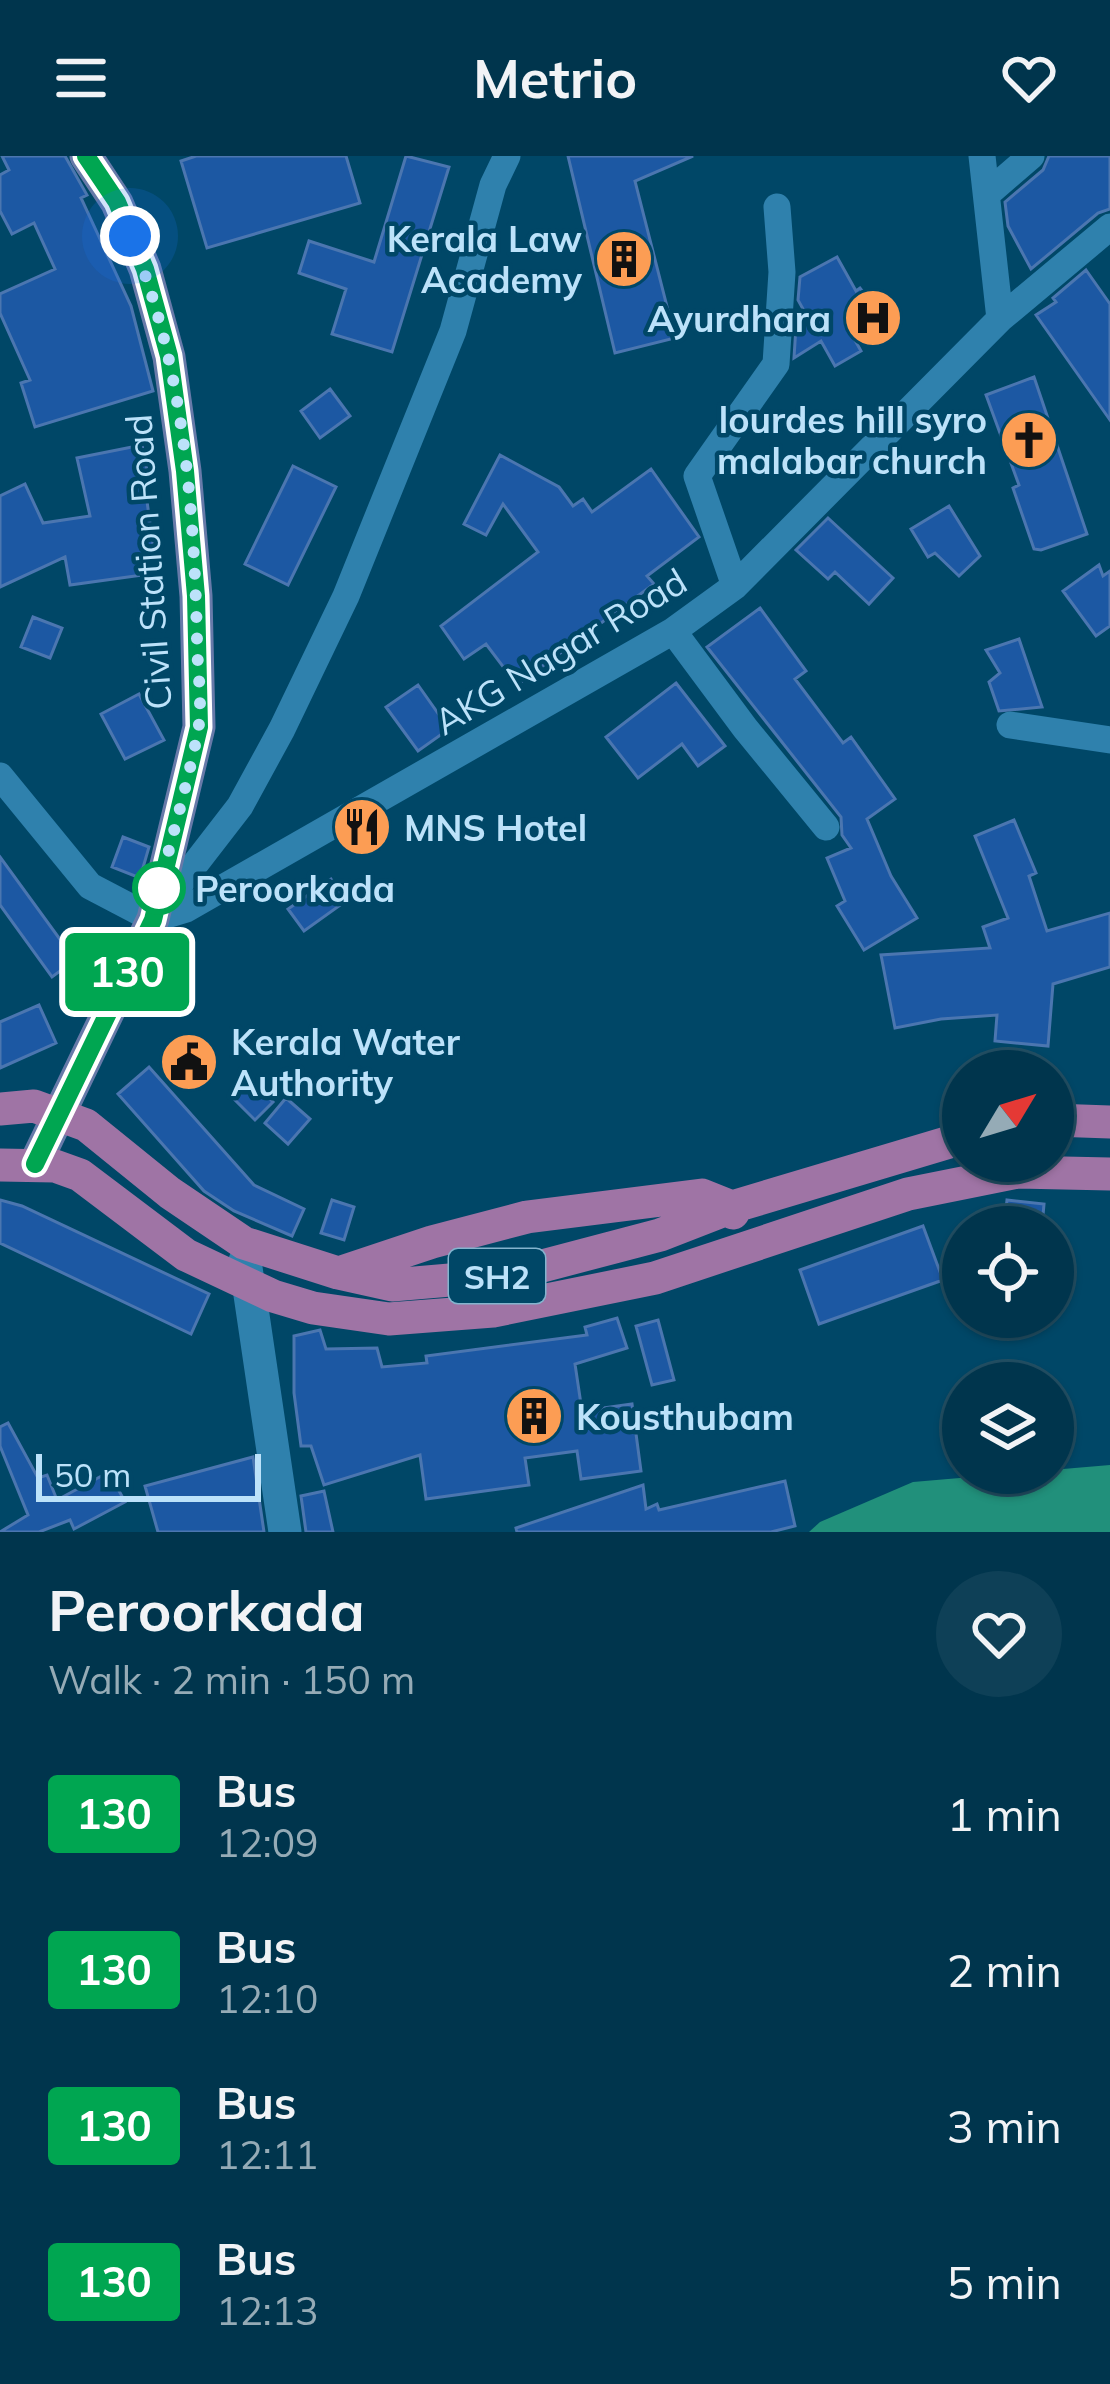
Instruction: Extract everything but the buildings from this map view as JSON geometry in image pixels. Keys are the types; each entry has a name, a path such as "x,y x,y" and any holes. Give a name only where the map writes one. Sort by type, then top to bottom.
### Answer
{"main road":[{"name":"Civil Station Road","path":"35,1164 153,920 199,727 194,575 169,356 138,252 117,202 86,156"},
{"name":"SH2","path":"0,1109 34,1106 86,1125 170,1193 244,1243 392,1285 508,1275 660,1235 732,1208 942,1144"},
{"path":"1074,1121 1110,1122"},
{"path":"0,1166 35,1164 80,1175 186,1255 273,1296 313,1309 389,1319 494,1312 655,1278 908,1194 1018,1172 1110,1174"},
{"path":"338,1273 527,1217 702,1195 732,1208 741,1251"}],"street":[{"path":"0,776 90,886 153,920 240,806 346,596 453,331 493,185 507,156"},
{"path":"982,156 1000,319"},
{"path":"987,194 1031,156"},
{"path":"735,586 698,476 776,364 782,272 777,207"},
{"name":"AKG Nagar Road","path":"153,920 186,910 673,631 735,586 1000,319 1110,226"},
{"path":"673,631 826,827"},
{"path":"1010,725 1110,740"},
{"path":"244,1243 285,1532"}],"shaded area":[{"path":"1110,1465 1110,1532 809,1532 820,1522 913,1482 942,1479 942,1494 1074,1494 1074,1468"}],"bus line":[{"name":"130","path":"35,1164 153,920 199,727 196,596 169,356 145,269 117,202 86,156"}],"place":[{"name":"Kerala Law Academy","path":"624,259"},
{"name":"Ayurdhara","path":"873,318"},
{"name":"lourdes hill syro malabar church","path":"1029,440"},
{"name":"MNS Hotel","path":"362,827"},
{"name":"Peroorkada","path":"159,888"},
{"name":"Kerala Water Authority","path":"189,1062"},
{"name":"Kousthubam","path":"534,1416"}],"route":[{"path":"130,236 145,269 169,356 196,596 199,727 159,888"}]}
